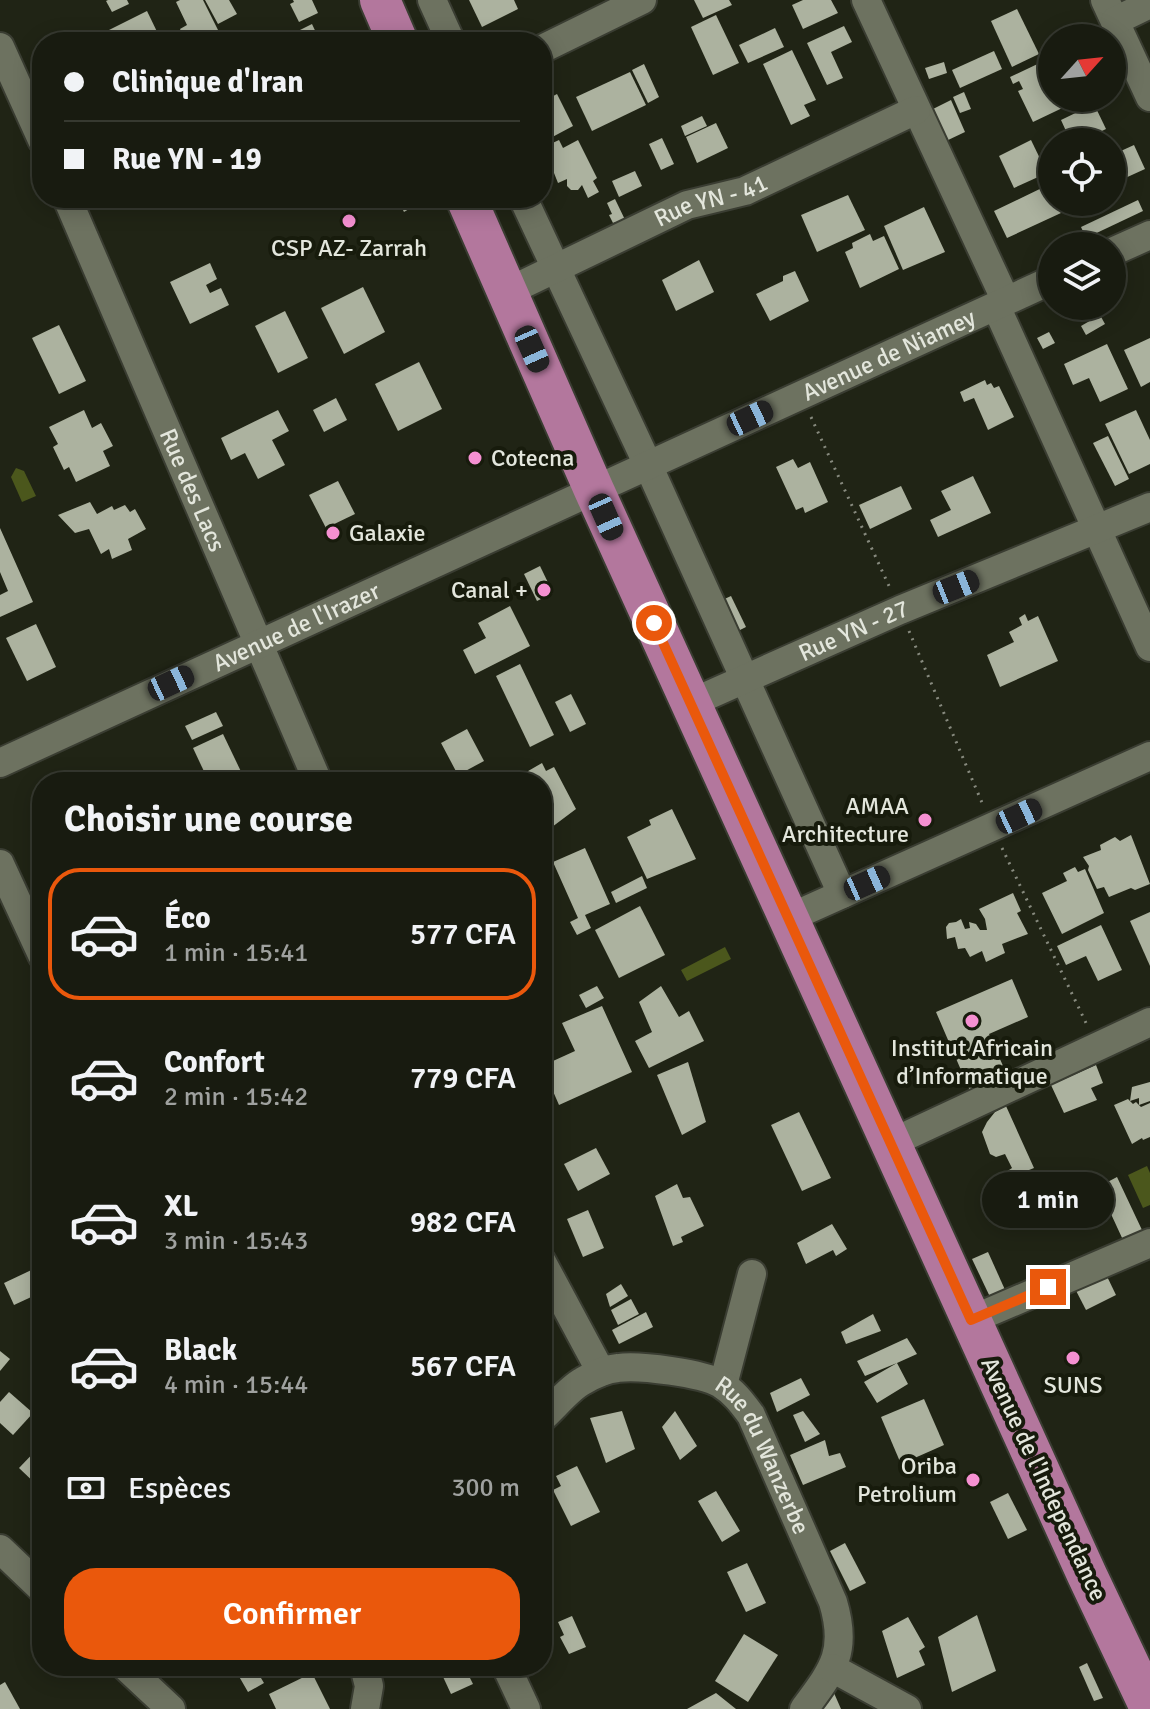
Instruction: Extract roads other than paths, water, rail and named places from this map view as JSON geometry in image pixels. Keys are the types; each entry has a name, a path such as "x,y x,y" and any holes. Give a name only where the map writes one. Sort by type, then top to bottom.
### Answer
{"highway":[{"path":"380,0 394,32"},
{"name":"Avenue de l'Independance","path":"470,208 594,490 1150,1708"}],"street":[{"path":"432,0 446,32"},
{"path":"552,44 642,0"},
{"path":"866,0 1150,647"},
{"path":"1150,4 1110,10 1150,97"},
{"path":"0,47 32,118"},
{"name":"Rue YN - 41","path":"507,292 687,205 745,191 916,110"},
{"name":"Rue des Lacs","path":"71,208 314,772"},
{"path":"528,208 842,894"},
{"path":"1126,246 1150,235"},
{"name":"Avenue de Niamey","path":"594,490 1038,286"},
{"name":"Avenue de l'Irazer","path":"0,763 594,490"},
{"name":"Rue YN - 27","path":"691,703 900,610 1150,507"},
{"path":"789,918 1150,756"},
{"path":"0,864 32,933"},
{"path":"891,1143 1150,1022"},
{"path":"971,1320 1150,1243"},
{"path":"723,1385 752,1274"},
{"path":"552,1281 601,1372"},
{"name":"Rue du Wanzerbe","path":"552,1409 580,1382 619,1368 644,1368 708,1378 740,1399 751,1415 833,1602 839,1624 839,1643 832,1668 804,1709"},
{"path":"0,1549 32,1579"},
{"path":"832,1668 907,1709"},
{"path":"136,1676 171,1709"},
{"path":"365,1709 369,1686 366,1676"},
{"path":"511,1676 526,1709"}],"place":[{"name":"CSP AZ- Zarrah","path":"349,221"},
{"name":"Cotecna","path":"475,458"},
{"name":"Galaxie","path":"333,533"},
{"name":"Canal +","path":"544,590"},
{"name":"AMAA Architecture","path":"925,820"},
{"name":"Institut Africain d’Informatique","path":"972,1021"},
{"name":"SUNS","path":"1073,1358"},
{"name":"Oriba Petrolium","path":"973,1480"}]}
